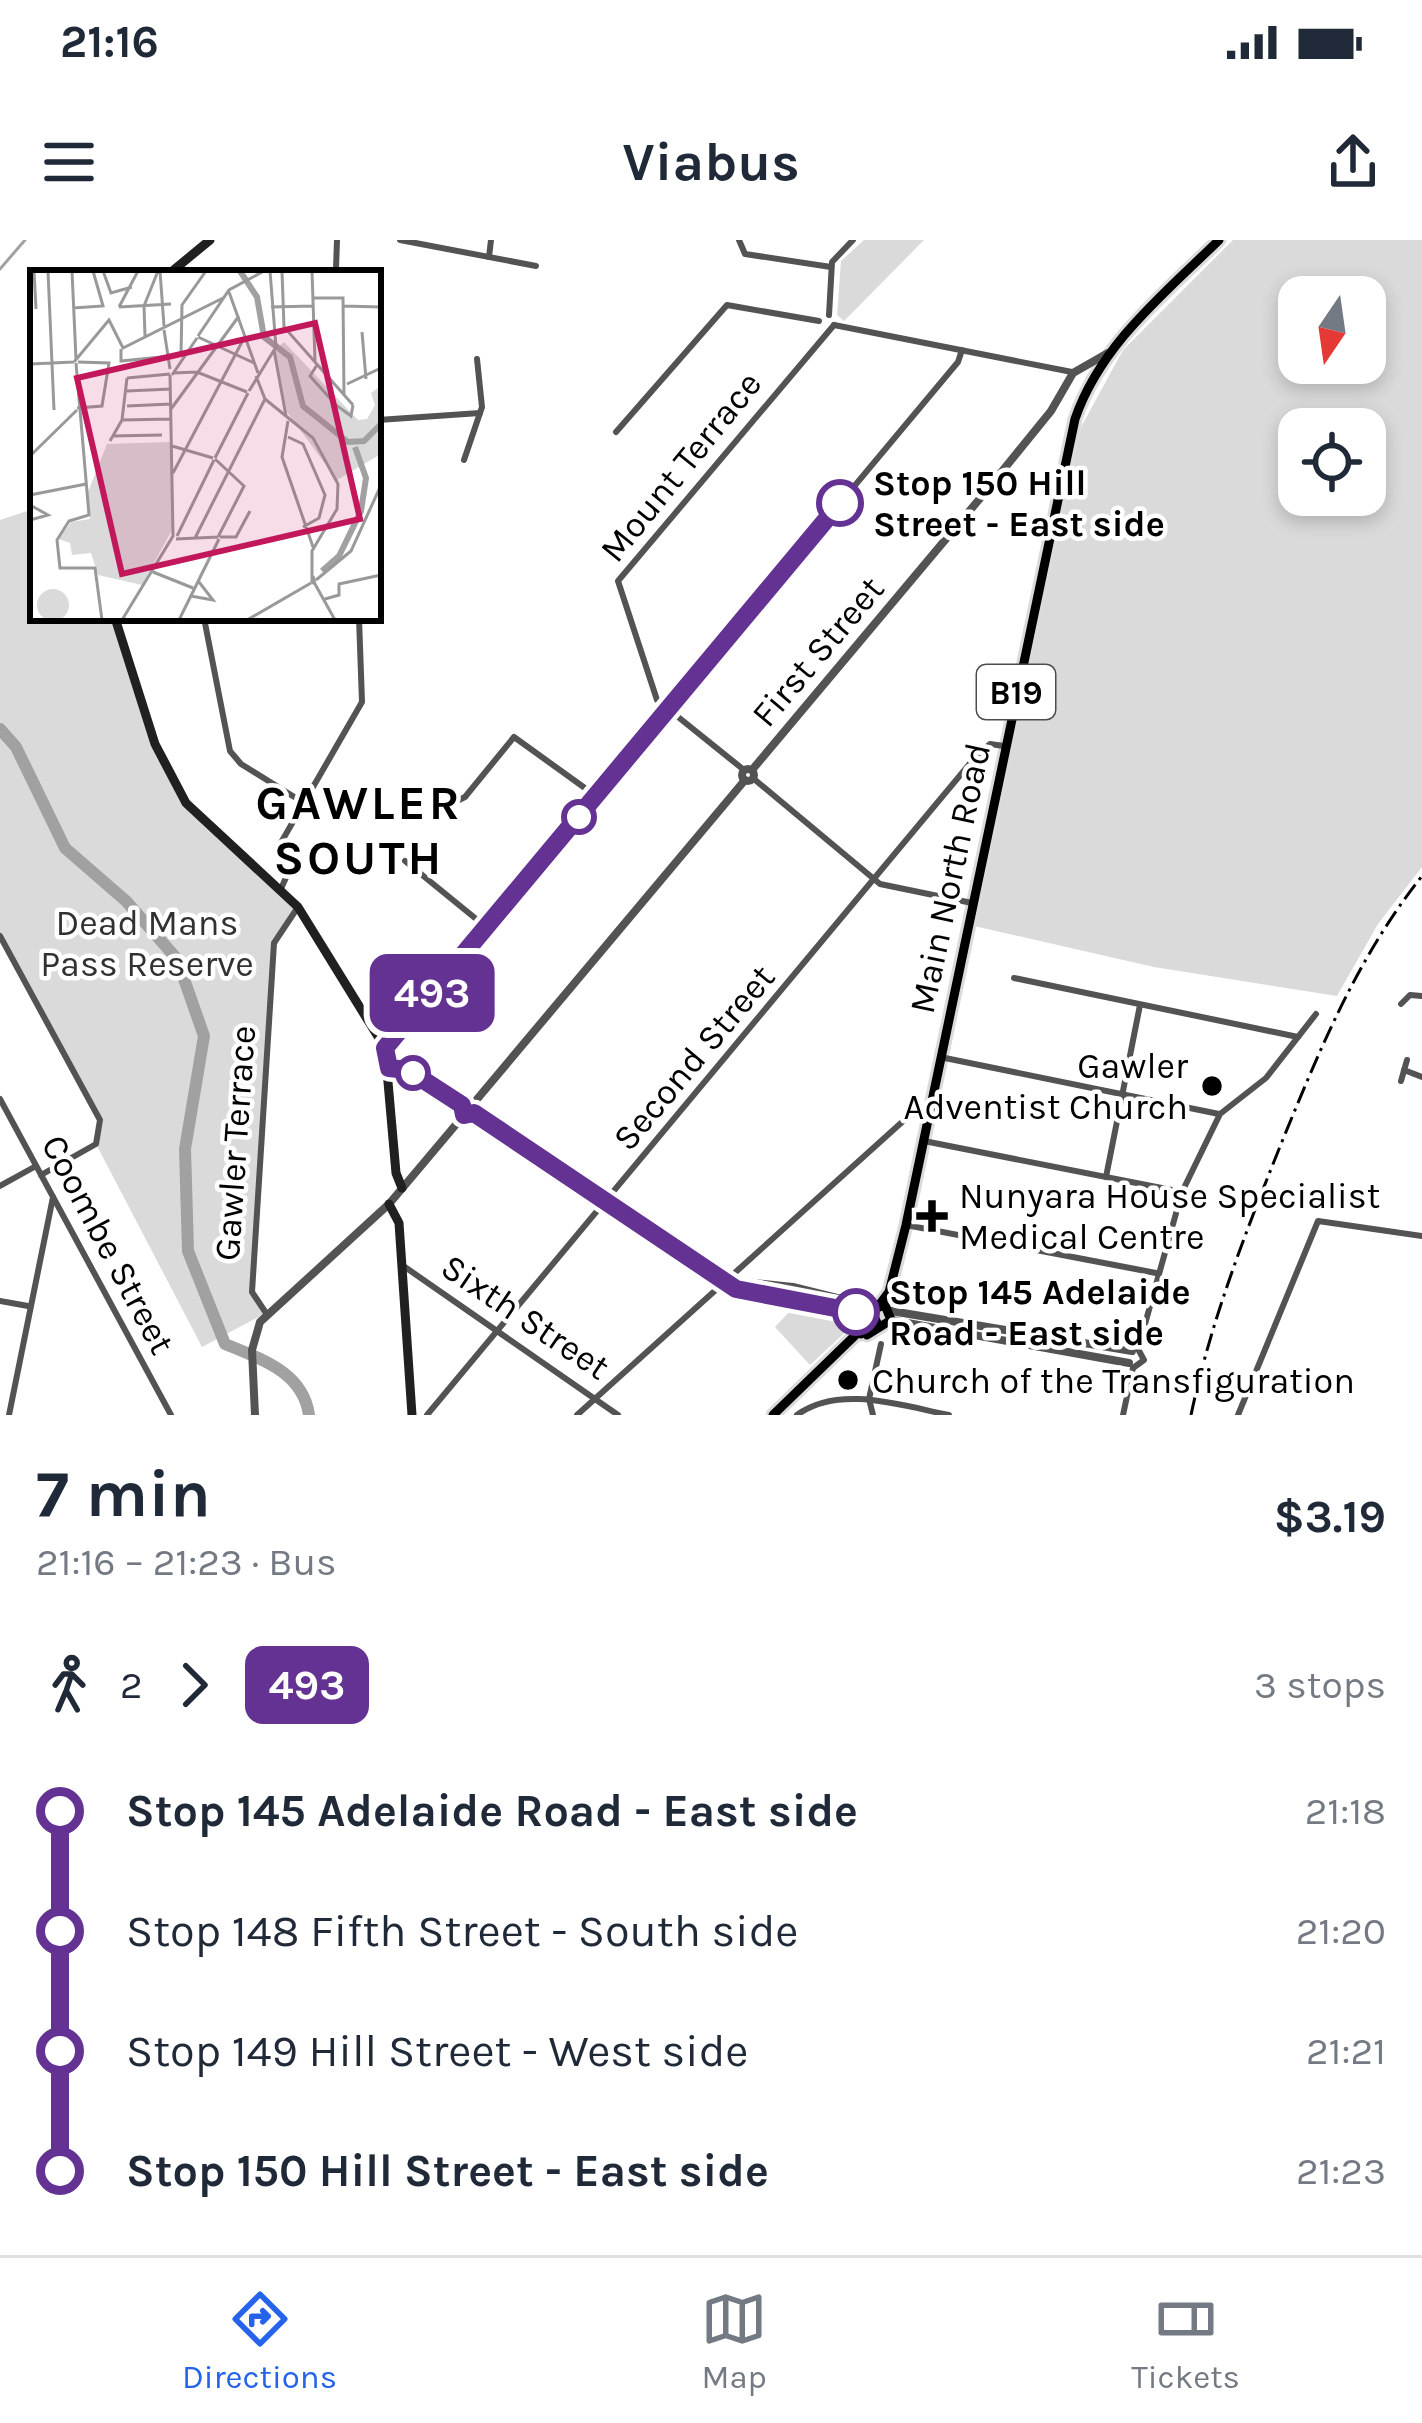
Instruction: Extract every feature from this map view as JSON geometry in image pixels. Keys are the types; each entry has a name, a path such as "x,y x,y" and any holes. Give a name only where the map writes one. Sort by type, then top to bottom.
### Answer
{"main road":[{"path":"174,270 210,240"},
{"name":"Main North Road","path":"906,1225 1075,419 1109,353 1219,240"},
{"path":"116,621 155,744 173,781 201,820 298,908 385,1048 396,1173 402,1188"},
{"path":"389,1204 399,1223 412,1415"},
{"name":"B19","path":"878,1314 906,1225"},
{"path":"848,1348 878,1314"},
{"path":"772,1415 848,1348 878,1314"}],"street":[{"path":"336,270 337,240"},
{"path":"400,240 536,266"},
{"path":"489,257 490,240"},
{"path":"740,240 745,254 831,267"},
{"path":"834,325 829,315 831,267 853,240"},
{"path":"616,432 720,310 732,304 819,321 829,315"},
{"path":"819,321 825,330 834,325 1073,373 1109,353"},
{"name":"Mount Terrace","path":"668,710 657,700 618,581 825,330"},
{"path":"385,1048 958,362 962,350"},
{"path":"464,460 480,413 477,358"},
{"name":"First Street","path":"266,1313 389,1204 1051,411 1073,373"},
{"path":"381,420 480,413"},
{"path":"205,621 230,751 241,764 304,803"},
{"path":"280,890 288,873 280,846 362,702 358,621"},
{"path":"668,710 876,881 972,903"},
{"path":"439,809 465,797 514,736 596,796"},
{"name":"Second Street","path":"427,1415 984,748 1004,746"},
{"path":"405,861 487,928"},
{"name":"Gawler Terrace","path":"266,1313 252,1292 274,943 298,908"},
{"path":"0,936 97,1112 101,1133 96,1144 41,1175"},
{"path":"1014,977 1300,1037"},
{"path":"1401,1004 1410,990 1422,996"},
{"path":"1106,1177 1140,1005"},
{"path":"1124,1415 1135,1350 1182,1192 1220,1114 1266,1078 1316,1014"},
{"path":"940,1057 1220,1114"},
{"path":"1401,1082 1407,1060"},
{"path":"389,1068 408,1070 736,1289 1131,1366 1144,1360 1135,1350 878,1314 793,1287 724,1280"},
{"path":"1404,1070 1422,1077"},
{"name":"Coombe Street","path":"0,1099 172,1415"},
{"path":"577,1415 911,1114 929,1115"},
{"path":"924,1141 1182,1192"},
{"path":"0,1186 36,1166"},
{"path":"9,1415 53,1197"},
{"path":"1238,1415 1318,1221 1422,1236"},
{"path":"906,1225 1157,1273"},
{"name":"Sixth Street","path":"402,1264 598,1396 618,1415"},
{"path":"0,1301 28,1306"},
{"path":"255,1415 252,1355 266,1313"},
{"path":"874,1415 869,1400 881,1344"},
{"path":"796,1415 818,1405 869,1400 949,1415"}],"green space":[{"path":"864,240 924,240 844,321 837,315 841,261"},
{"path":"1233,240 1422,240 1422,867 1378,924 1337,996 1154,967 974,926 1081,427 1123,350"},
{"name":"Dead Mans Pass Reserve","path":"30,510 30,621 116,621 155,744 186,803 298,907 275,937 252,1292 266,1313 202,1347 96,1144 100,1120 0,936 0,520"},
{"path":"794,1307 847,1316 853,1325 810,1365 775,1327"}],"waterway":[{"path":"0,269 25,240"},
{"path":"0,729 16,747 65,848 126,901 177,959 204,1036 185,1149 188,1251 225,1344 289,1378 305,1400 309,1415"}],"railway":[{"path":"1191,1415 1230,1278 1310,1074 1359,972 1422,876"}],"bus line":[{"name":"493","path":"840,503 385,1048 389,1068 408,1070 462,1105 464,1115 474,1113 736,1289 856,1312"}],"place":[{"name":"Stop 150 Hill Street - East side","path":"840,503"},
{"name":"Gawler Adventist Church","path":"1212,1086"},
{"name":"Nunyara House Specialist Medical Centre","path":"932,1216"},
{"name":"Stop 145 Adelaide Road - East side","path":"856,1312"},
{"name":"Church of the Transfiguration","path":"848,1380"}],"district":[{"name":"GAWLER SOUTH","path":"359,830"}]}
